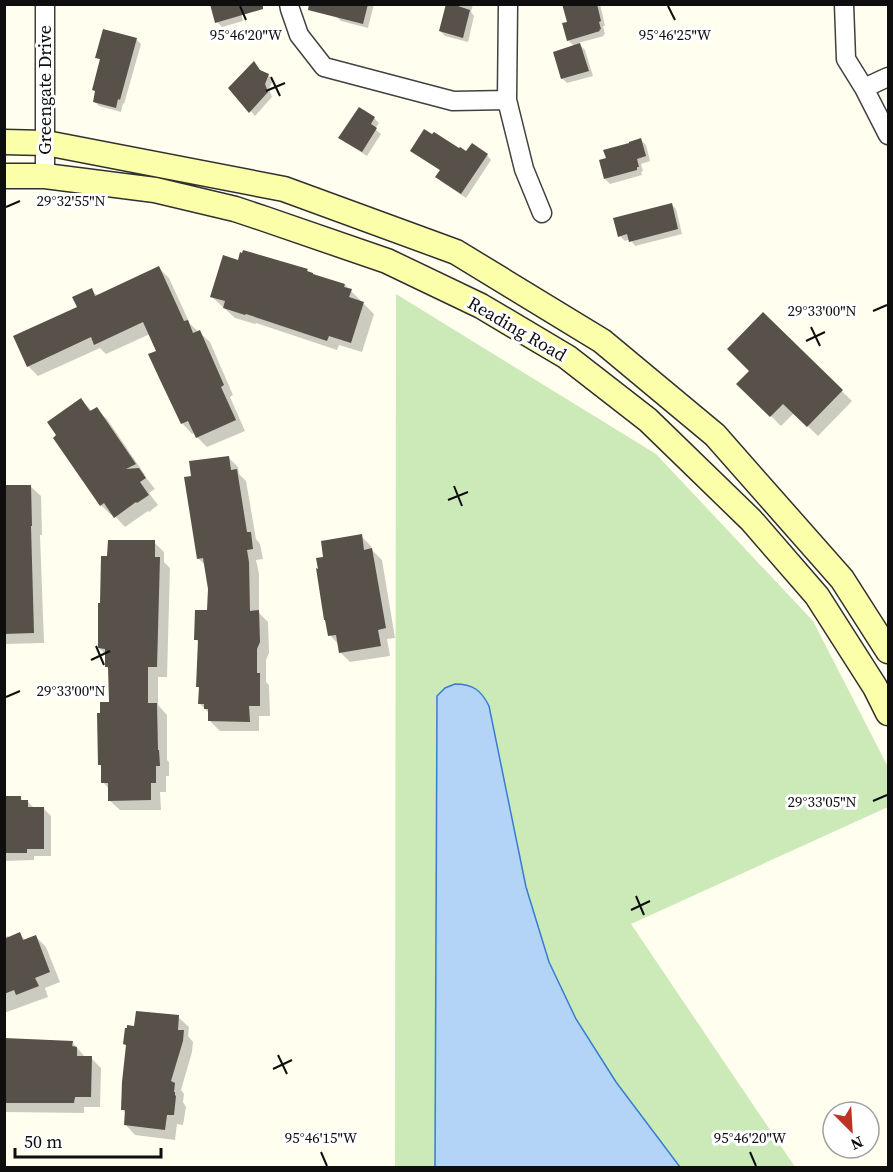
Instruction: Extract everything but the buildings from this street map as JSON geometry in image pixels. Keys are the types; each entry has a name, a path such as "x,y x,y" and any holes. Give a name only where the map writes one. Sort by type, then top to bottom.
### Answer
{"main road":[{"name":"Reading Road","path":"4,142 46,143 284,189 456,252 602,341 715,435 842,579 888,651"},
{"name":"Reading Road","path":"4,176 45,176 155,190 235,210 298,230 387,261 481,306 567,357 648,420 752,520 817,596 875,687 888,713"}],"street":[{"name":"Greengate Drive","path":"45,4 45,176"},
{"path":"289,4 299,35 324,67 453,101 507,100"},
{"path":"508,4 507,100 524,169 542,213"},
{"path":"844,4 846,59 888,135"},
{"path":"864,88 888,77"}],"green space":[{"path":"396,294 656,454 813,621 888,767 888,807 631,924 795,1167 395,1168"}],"water":[{"path":"455,684 467,685 476,689 489,706 526,887 549,962 576,1019 616,1082 680,1167 435,1167 437,696 445,688"}]}
